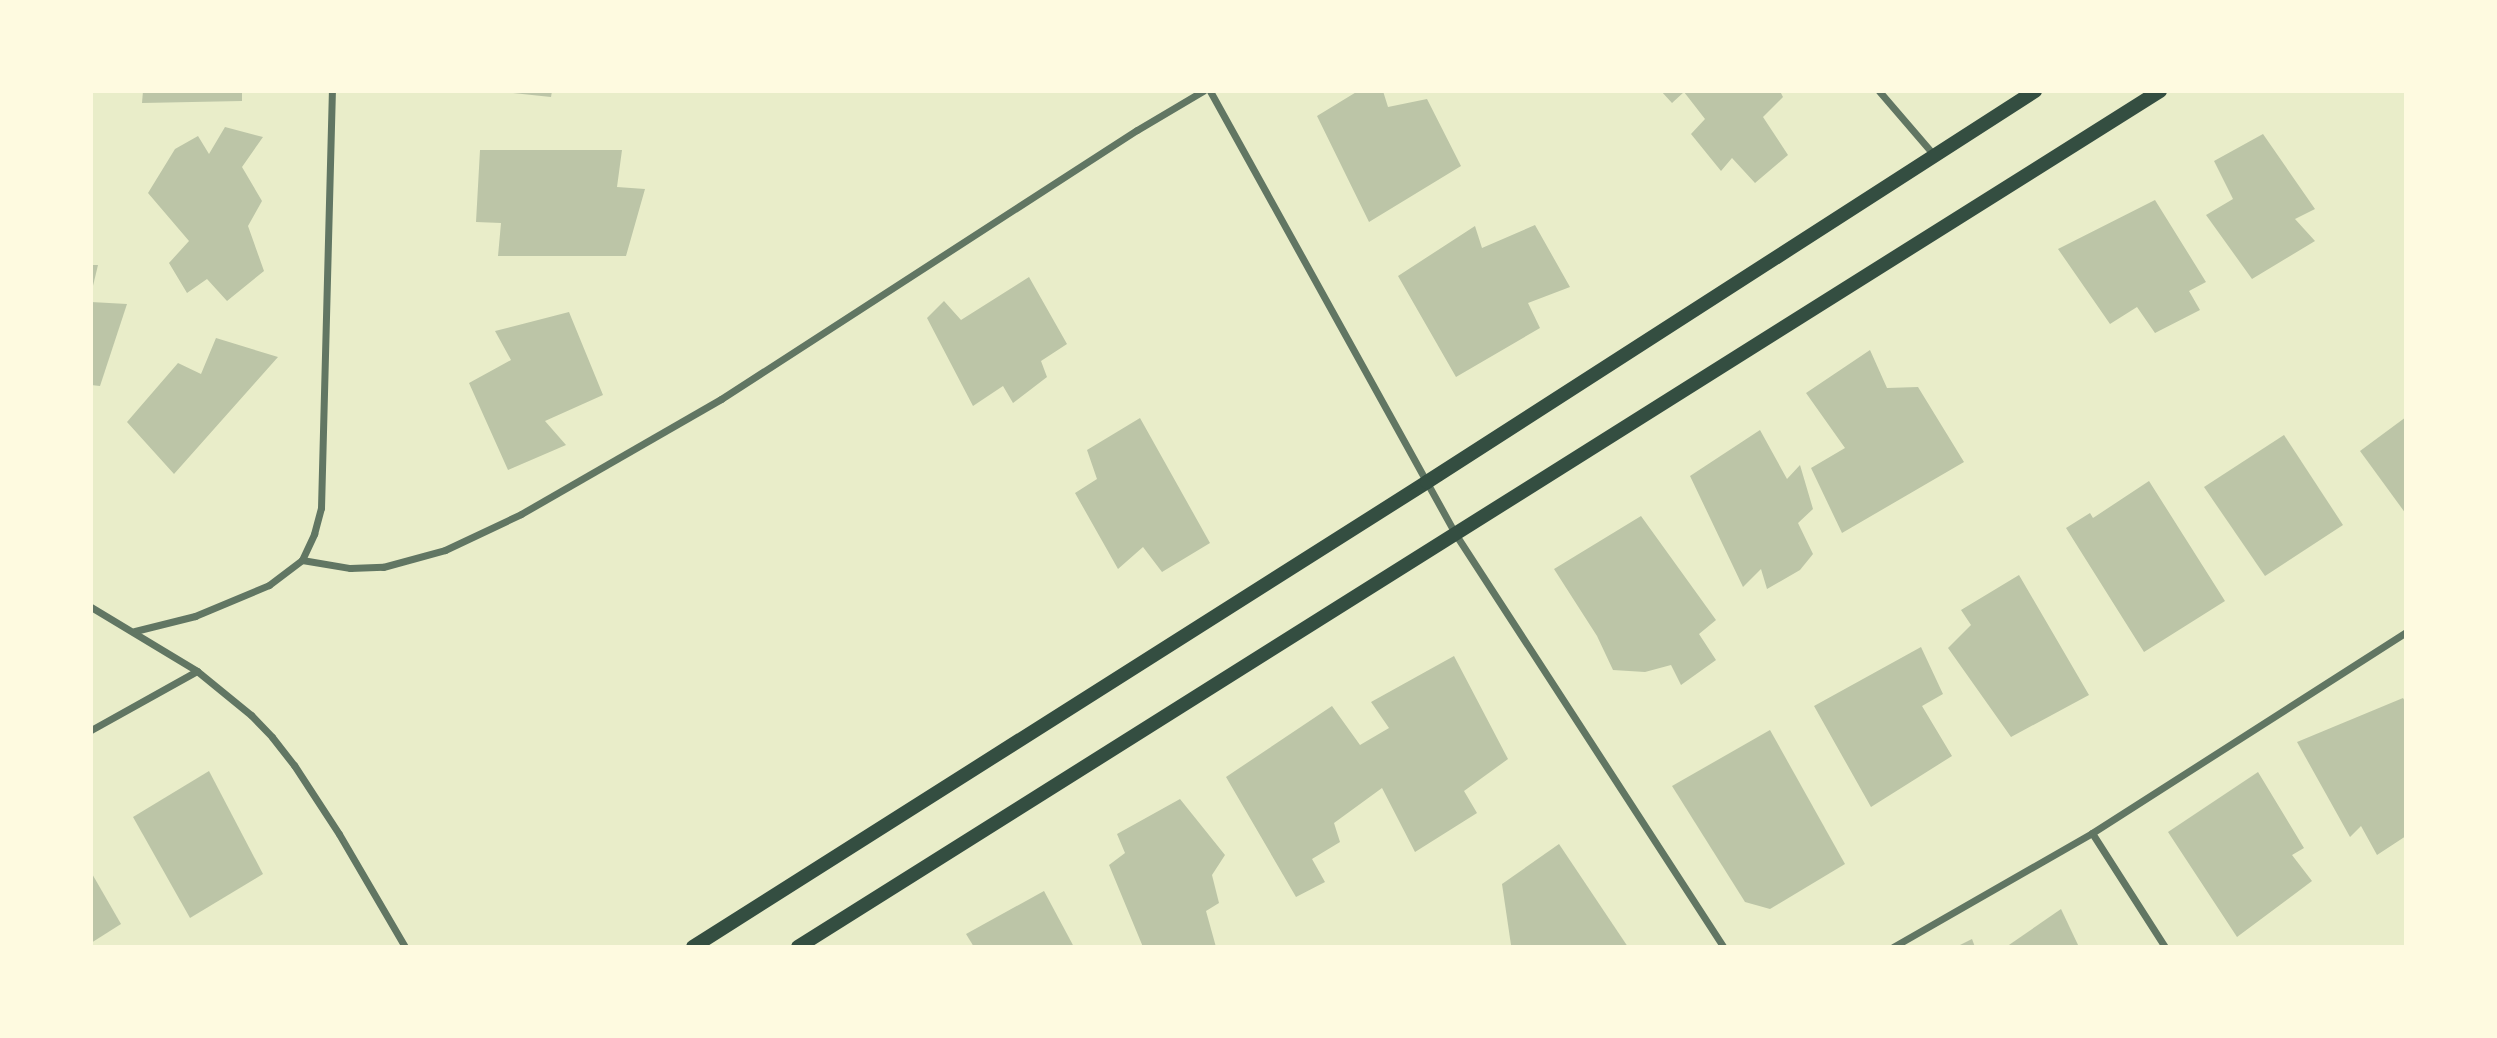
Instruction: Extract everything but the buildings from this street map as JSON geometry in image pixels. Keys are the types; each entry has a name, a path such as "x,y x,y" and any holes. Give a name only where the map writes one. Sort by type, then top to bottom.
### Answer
{"main road":[{"path":"693,947 1427,482 2035,91"},
{"path":"798,947 2160,91"}],"street":[{"path":"135,631 195,616 269,585 302,560 314,534 321,508 332,91"},
{"path":"302,560 350,568 383,567 445,550 522,514 709,407 1137,130 1203,91"},
{"path":"1210,91 1456,535 1724,947"},
{"path":"1879,91 1934,155"},
{"path":"91,607 135,631 197,671 251,715 294,765 405,947"},
{"path":"1892,947 2092,833 2406,632"},
{"path":"91,730 197,671"},
{"path":"2092,833 2165,947"}]}
